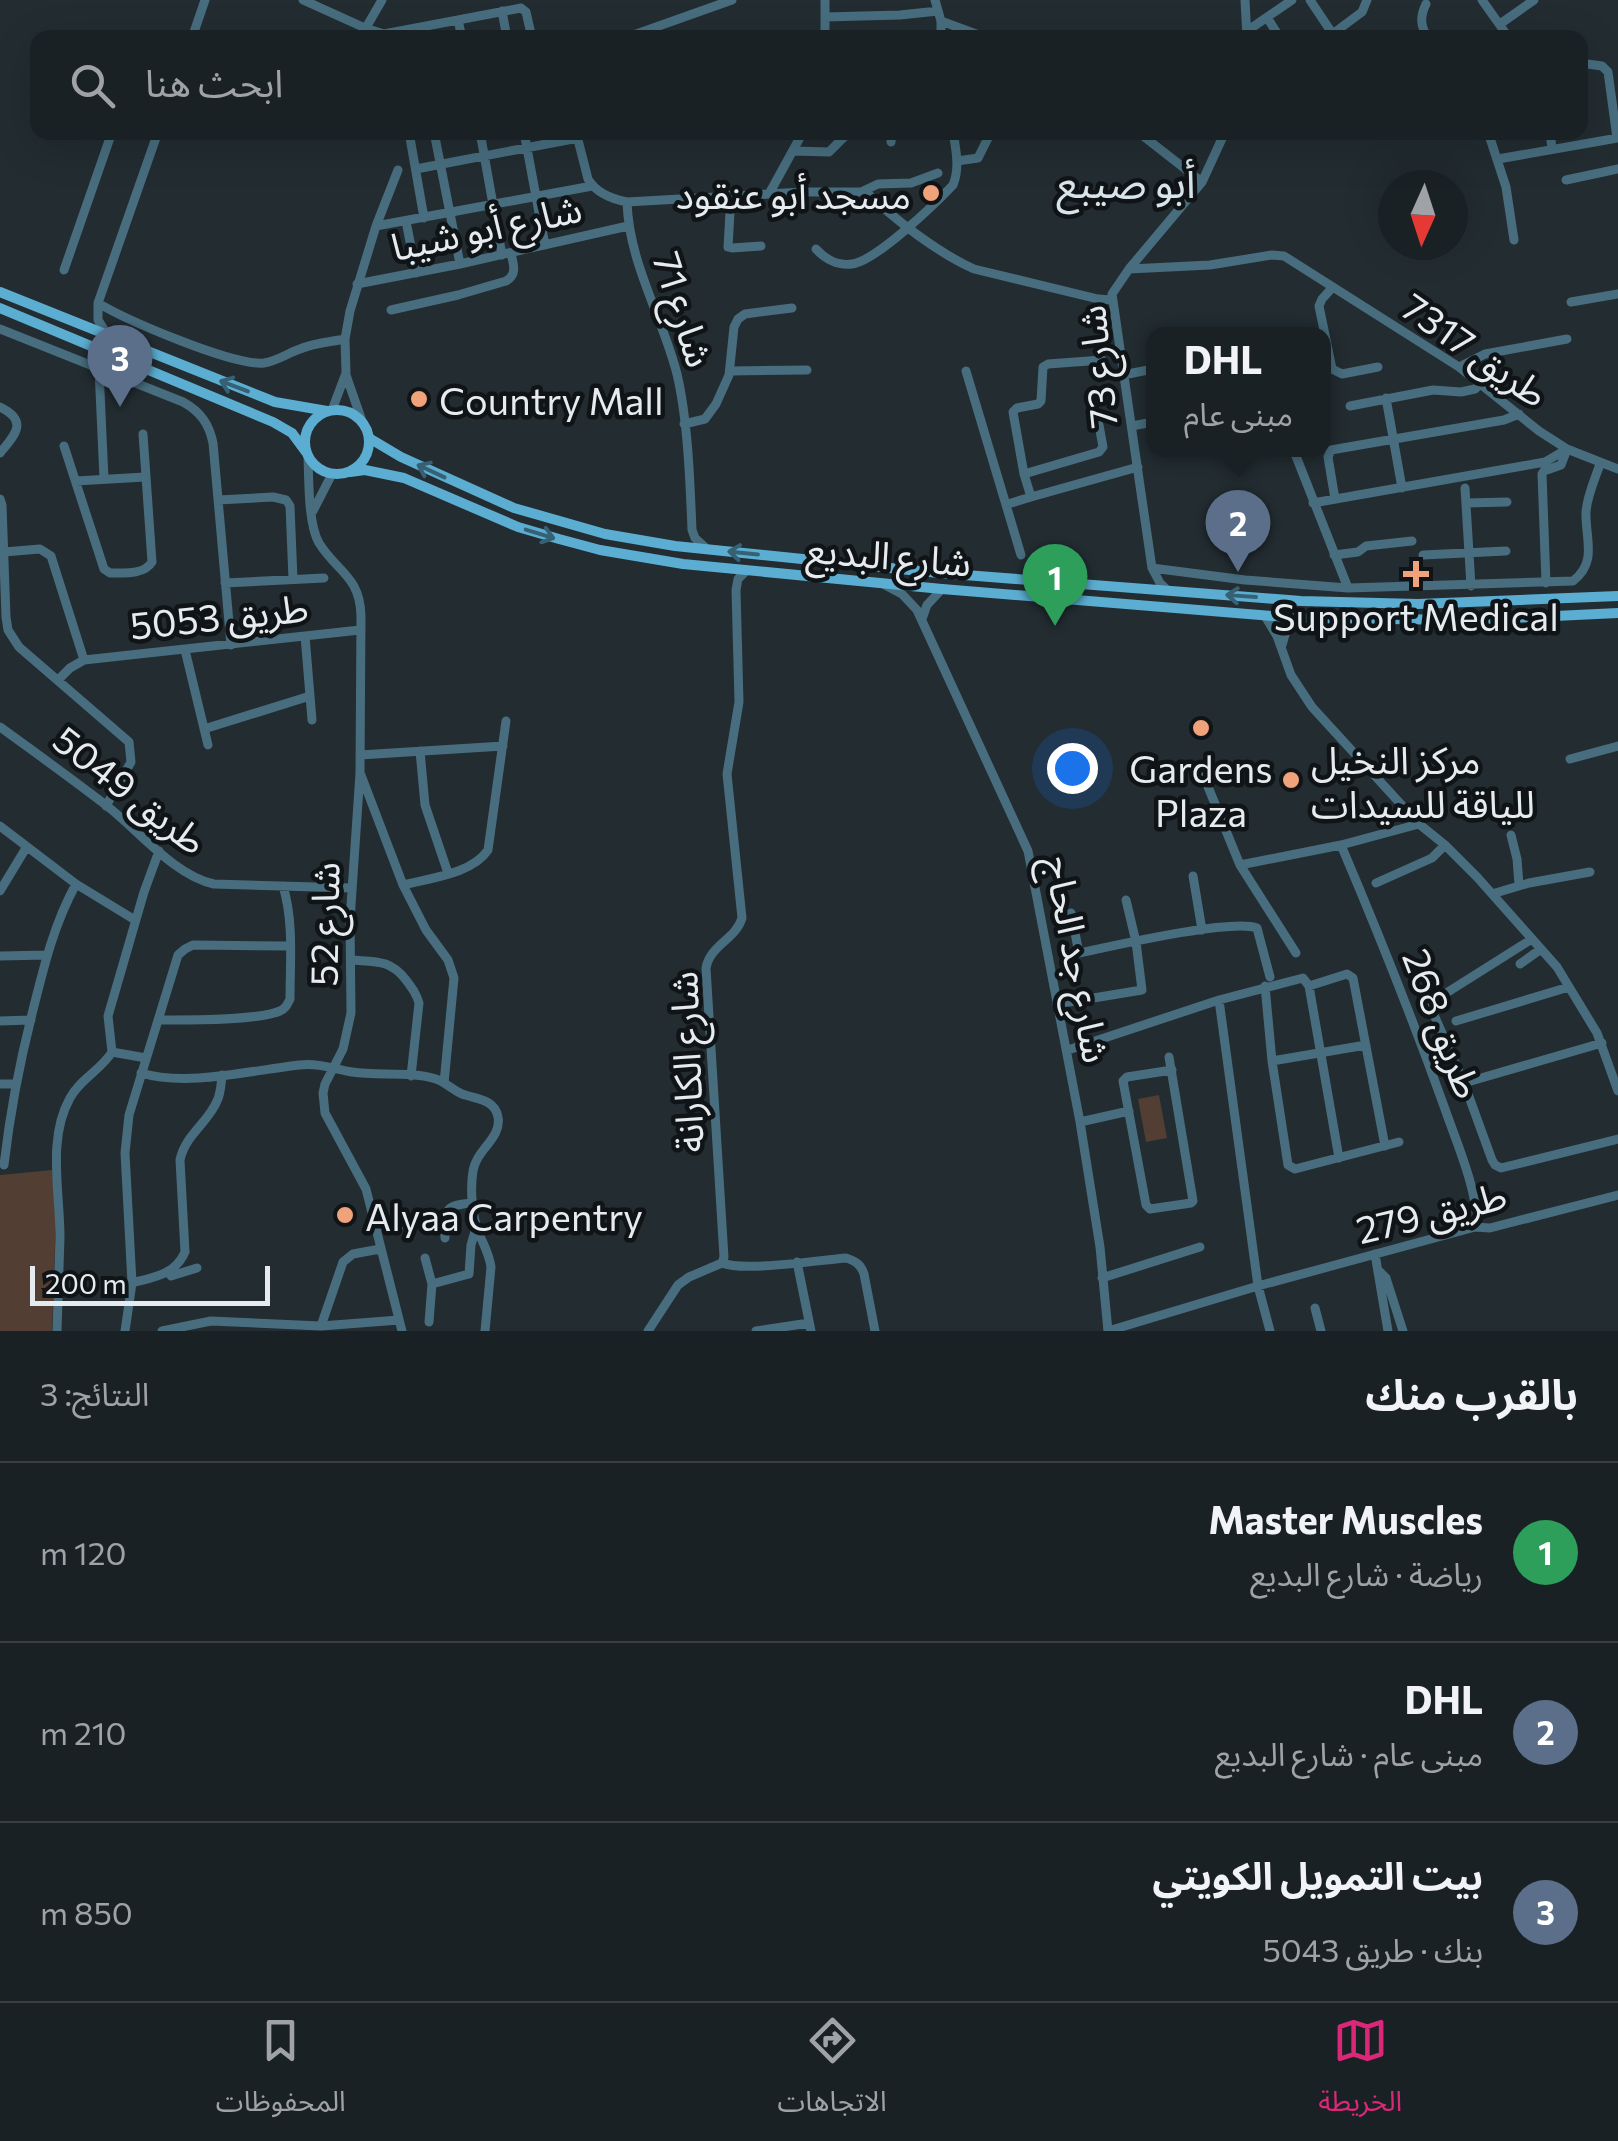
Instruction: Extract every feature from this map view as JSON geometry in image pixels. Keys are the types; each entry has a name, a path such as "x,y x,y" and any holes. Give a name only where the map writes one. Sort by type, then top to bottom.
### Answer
{"main road":[{"path":"0,292 276,402 353,414 362,421 370,438 366,458 350,472 332,474 318,469 292,433 274,422 0,308"},
{"path":"307,455 304,442 311,423 330,411"},
{"name":"شارع البديع","path":"370,438 401,457 514,508 606,534 676,546 890,568 1321,602 1418,604 1618,596"},
{"name":"شارع البديع","path":"350,472 365,470 404,478 501,520 559,539 641,558 723,568 1297,618 1470,620 1618,613"}],"street":[{"path":"195,30 205,0"},
{"path":"304,0 357,30"},
{"path":"648,30 732,0"},
{"path":"825,0 825,30"},
{"path":"885,0 885,16"},
{"path":"1245,0 1247,30"},
{"path":"1253,30 1292,0"},
{"path":"1310,0 1327,30"},
{"path":"1337,30 1362,12 1367,0"},
{"path":"1482,0 1504,30"},
{"path":"1500,24 1534,0"},
{"path":"1423,30 1421,19 1427,1"},
{"path":"363,30 377,2"},
{"path":"417,30 502,10 523,9 530,30"},
{"path":"502,10 506,30"},
{"path":"825,17 938,11 972,30"},
{"path":"1268,19 1275,30"},
{"path":"458,20 460,30"},
{"path":"1498,159 1618,138 1608,72 1602,66 1588,65"},
{"path":"64,270 109,140"},
{"path":"108,337 98,320 98,302 155,140"},
{"path":"411,140 424,218"},
{"path":"436,140 460,264"},
{"path":"392,310 434,302 512,277 514,271 493,206 481,140"},
{"path":"526,140 545,246"},
{"path":"416,169 558,140"},
{"path":"578,140 592,186 627,202"},
{"path":"769,194 799,140"},
{"path":"794,152 829,152 841,140"},
{"path":"816,249 825,258 852,264 870,257 908,228 953,185 957,176 953,140"},
{"path":"957,161 978,158 987,140"},
{"path":"1148,140 1202,182"},
{"name":"شارع 73","path":"1168,591 1152,568 1111,300 1129,268 1202,182 1220,140"},
{"path":"1491,140 1509,201 1514,240"},
{"path":"1551,140 1552,150"},
{"path":"362,421 346,373 345,340 357,284 398,170"},
{"path":"1566,180 1618,170"},
{"name":"شارع أبو شيبا","path":"627,202 865,191 878,184 911,183 938,173"},
{"path":"376,226 592,186"},
{"path":"865,191 908,228 958,262 1111,300"},
{"path":"731,196 728,246 761,246"},
{"name":"شارع 71","path":"627,202 636,258 678,378 692,530"},
{"path":"406,221 416,273"},
{"name":"شارع أبو شيبا","path":"357,284 628,226"},
{"name":"طريق 7317","path":"1129,268 1210,265 1278,255 1290,258 1459,367 1566,449 1618,469"},
{"path":"1323,327 1319,306 1332,288"},
{"path":"1570,302 1618,294"},
{"path":"70,321 88,314 98,302"},
{"path":"98,302 138,323 252,363 345,340"},
{"path":"684,424 710,413 730,371 738,319 745,314 792,308"},
{"path":"0,329 193,408 207,423 213,443 231,644"},
{"path":"1459,367 1484,354 1567,339"},
{"path":"1031,497 1014,412 1041,401 1043,366 1102,360"},
{"path":"1331,364 1342,374 1378,366"},
{"path":"99,369 104,479"},
{"path":"730,371 806,370"},
{"path":"966,371 1021,554"},
{"path":"1123,375 1146,371"},
{"path":"330,411 346,373"},
{"path":"1350,406 1433,390 1461,392 1475,389 1481,383"},
{"path":"1386,398 1402,488"},
{"path":"0,407 17,422 16,431 0,454"},
{"path":"1331,452 1519,414"},
{"path":"1132,426 1146,423"},
{"path":"1024,474 1100,452 1103,447 1099,425"},
{"path":"64,446 104,569 113,573 145,570 152,562 143,434"},
{"path":"1314,503 1545,462 1566,449"},
{"path":"1546,583 1542,474 1562,464 1566,449"},
{"name":"شارع 52","path":"307,455 316,538 352,580 361,603 360,772 352,888 351,1013 348,1032 325,1084 323,1103 361,1176 400,1325"},
{"path":"1296,457 1348,588"},
{"path":"1330,457 1335,499"},
{"path":"1136,588 1152,568 1348,588 1573,581 1586,566 1590,541 1587,503 1600,464"},
{"path":"1008,504 1138,467"},
{"path":"312,513 332,474"},
{"path":"76,481 146,476"},
{"path":"1465,488 1471,586"},
{"path":"218,500 280,496 286,500 290,506 294,580"},
{"path":"0,499 4,631 129,742 131,762 106,806"},
{"path":"1466,504 1507,502"},
{"path":"676,546 692,530"},
{"path":"692,530 707,549"},
{"path":"1334,555 1358,552 1366,546 1412,541"},
{"name":"طريق 5053","path":"4,552 40,549 51,556 84,660"},
{"path":"1423,554 1506,551"},
{"name":"شارع الكارانة","path":"723,568 736,590"},
{"name":"شارع الكارانة","path":"722,1263 706,968 710,954 740,927 742,918 727,774 739,711 736,590 738,579 746,570"},
{"path":"226,583 324,578"},
{"name":"شارع جد الحاج","path":"883,584 910,601 922,619 1031,861 1080,1122 1100,1247 1108,1331"},
{"path":"922,619 927,605 942,590"},
{"path":"1265,616 1301,692 1557,967 1602,1043 1618,1091"},
{"path":"1282,648 1286,631 1297,618"},
{"name":"طريق 5053","path":"58,680 84,660 360,630"},
{"path":"305,636 312,720"},
{"path":"186,650 208,745"},
{"path":"204,728 310,696"},
{"path":"403,885 474,865 488,850 506,721"},
{"name":"طريق 5049","path":"0,726 189,874 206,882 352,888"},
{"path":"360,755 503,746"},
{"path":"1570,759 1618,746"},
{"path":"420,750 426,805 448,873"},
{"path":"360,772 403,885 452,969 444,1083"},
{"path":"1204,777 1240,865 1296,953"},
{"path":"1240,865 1420,824"},
{"path":"0,826 76,884 135,920"},
{"path":"1511,835 1519,885"},
{"path":"1376,883 1432,858 1446,844"},
{"name":"طريق 268","path":"1340,845 1458,1145 1476,1205 1475,1227"},
{"path":"0,891 26,848"},
{"path":"57,1331 60,1234 56,1152 60,1130 72,1094 112,1052 108,1016 159,851"},
{"path":"1492,894 1590,872"},
{"path":"1193,876 1202,930"},
{"path":"4,1165 3,1145 47,955 62,908 76,884"},
{"path":"159,1020 210,1020 279,1011 286,1006 290,999 290,946 283,886"},
{"path":"1057,1004 1142,990 1126,900"},
{"path":"1071,912 1074,954 1202,930 1249,925 1257,928 1268,982 1272,1061 1290,1168 1399,1142"},
{"path":"1532,939 1432,1002 1492,1160 1501,1168 1618,1139"},
{"path":"125,1331 132,1286 125,1153 130,1115 178,956 193,945 290,946"},
{"path":"1520,964 1540,948"},
{"path":"0,956 47,955"},
{"path":"350,960 391,965 416,993 411,1076"},
{"path":"1068,1050 1268,982 1306,982 1350,974 1386,1146"},
{"path":"1306,982 1339,1158"},
{"path":"1456,1021 1569,987"},
{"path":"1219,1000 1258,1286 1270,1331"},
{"path":"0,1021 31,1020"},
{"path":"1464,1083 1602,1043"},
{"path":"1272,1061 1366,1046"},
{"path":"112,1052 146,1058"},
{"path":"1169,1056 1172,1070 1192,1198 1191,1204 1147,1208 1124,1078 1172,1070"},
{"path":"141,1073 161,1078 222,1075 302,1064 355,1073 432,1078 490,1103 498,1117 496,1132 473,1171 476,1226 491,1267 485,1331"},
{"path":"132,1286 173,1271 185,1252 180,1160 185,1144 219,1097 222,1075"},
{"path":"0,1084 16,1084"},
{"path":"1080,1122 1129,1110"},
{"name":"طريق 279","path":"1108,1331 1374,1254 1618,1194"},
{"path":"445,1238 448,1209 473,1203"},
{"path":"376,1228 414,1224"},
{"path":"432,1284 468,1274 476,1226"},
{"path":"1102,1278 1200,1247"},
{"path":"321,1326 343,1262 353,1254 380,1249"},
{"path":"1374,1254 1379,1271 1386,1278 1386,1293 1388,1328 1402,1326 1386,1293"},
{"path":"426,1258 432,1284 428,1322"},
{"path":"648,1331 678,1286 722,1263 745,1267 846,1258 858,1264 864,1274 876,1331"},
{"path":"756,1331 810,1327 797,1262"},
{"path":"132,1286 198,1268"},
{"path":"1315,1308 1321,1331"},
{"path":"162,1331 212,1326 400,1325"}],"shaded area":[{"path":"1159,1095 1167,1138 1146,1142 1138,1099"},
{"path":"52,1170 56,1216 52,1331 0,1331 0,1175"}],"place":[{"name":"مسجد أبو عنقود","path":"931,193"},
{"name":"Country Mall","path":"419,399"},
{"name":"بيت التمويل الكويتي","path":"120,407"},
{"name":"DHL","path":"1238,572"},
{"name":"Support Medical","path":"1416,574"},
{"name":"Master Muscles","path":"1055,626"},
{"name":"Gardens Plaza","path":"1201,728"},
{"name":"مركز النخيل للياقة للسيدات","path":"1291,780"},
{"name":"Alyaa Carpentry","path":"345,1215"}],"district":[{"name":"أبو صيبع","path":"1126,181"}]}
